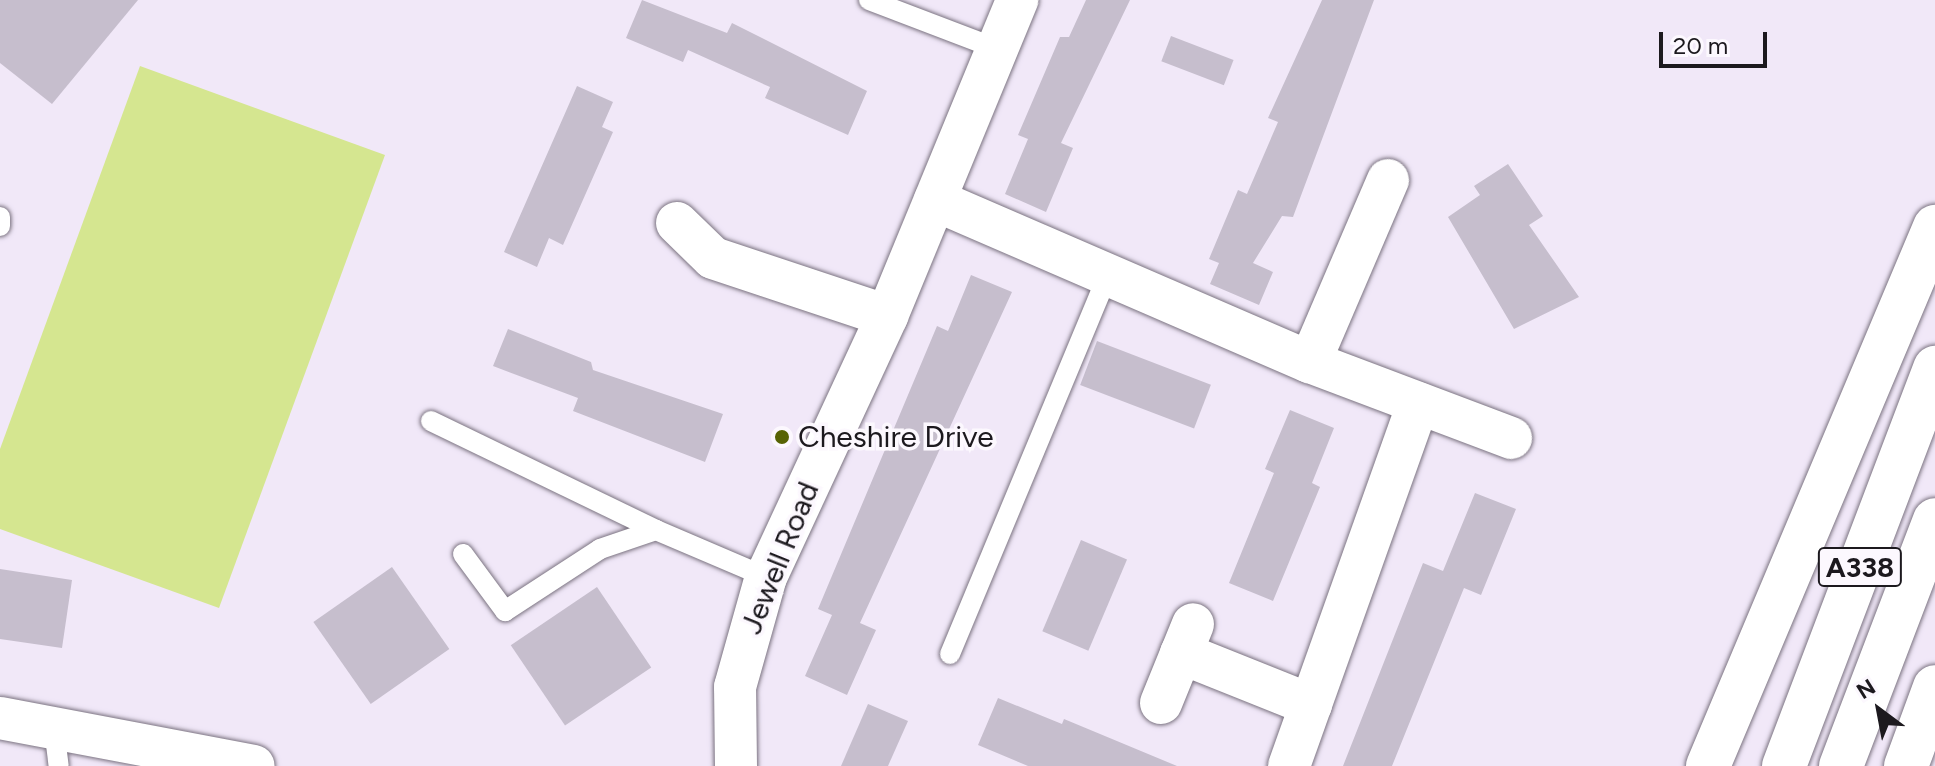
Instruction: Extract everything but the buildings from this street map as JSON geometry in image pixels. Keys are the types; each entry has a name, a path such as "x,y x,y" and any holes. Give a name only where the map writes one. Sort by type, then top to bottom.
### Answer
{"highway":[{"path":"1708,766 1935,227"},
{"name":"A338","path":"1784,766 1935,368"},
{"name":"A338","path":"1841,766 1935,520"},
{"path":"1906,766 1935,687"}],"street":[{"name":"Jewell Road","path":"736,766 735,687 766,577 887,316 1017,0"},
{"path":"1310,362 1388,180"},
{"path":"935,200 1310,362 1511,438"},
{"path":"677,223 713,258 887,316"},
{"path":"1289,766 1418,403"},
{"path":"1161,703 1187,638 1311,705"},
{"path":"0,718 57,747 254,766"}],"lane":[{"path":"869,0 997,49"},
{"path":"0,217 0,226"},
{"path":"950,654 1108,275"},
{"path":"431,421 656,530 766,577"},
{"path":"463,554 505,611 600,549 656,530"}],"green space":[{"path":"140,66 385,155 219,608 0,529 0,449"}],"place":[{"name":"Cheshire Drive","path":"782,437"}]}
